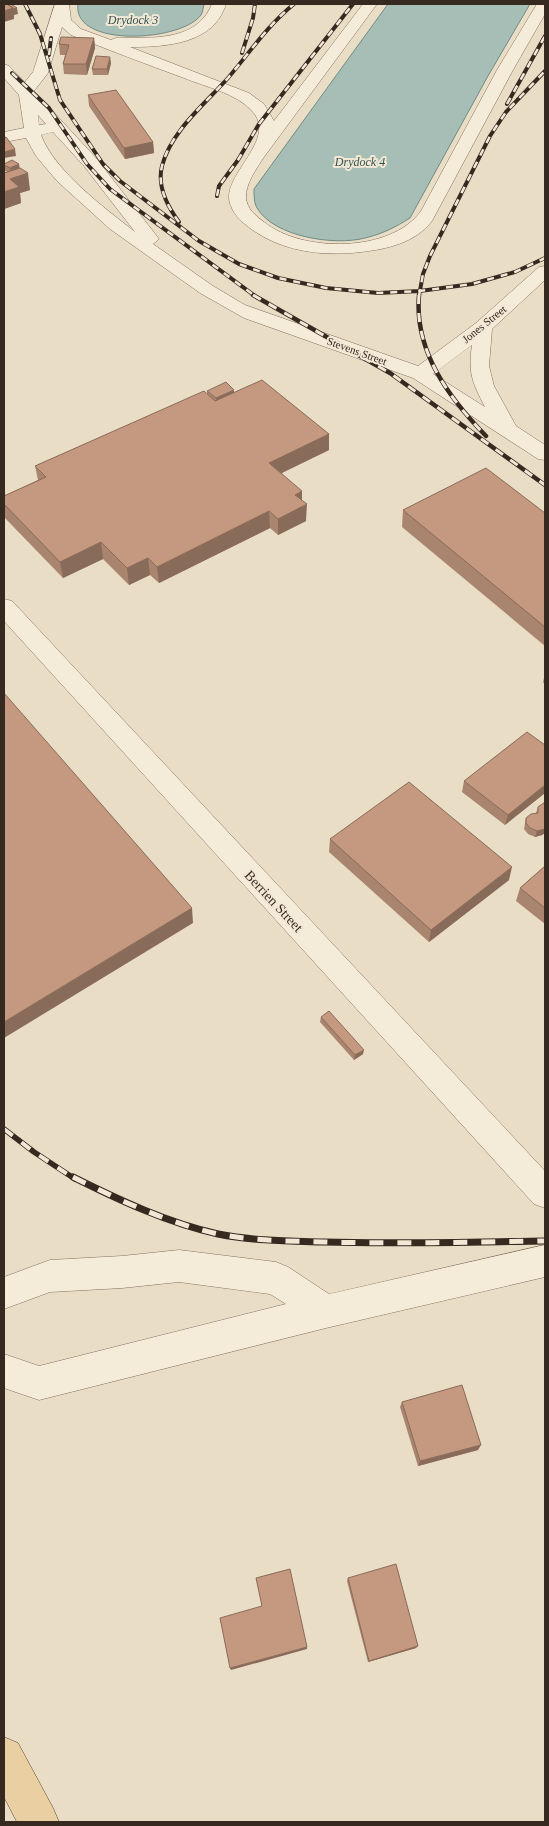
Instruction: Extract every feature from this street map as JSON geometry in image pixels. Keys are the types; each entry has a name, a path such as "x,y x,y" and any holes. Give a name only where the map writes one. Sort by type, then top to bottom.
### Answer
{"main road":[{"path":"4,1757 39,1822"}],"street":[{"path":"62,4 64,21 71,28 85,36 244,97 258,108 266,120 267,132 261,150"},
{"path":"26,91 40,73 62,4"},
{"path":"370,4 261,150 241,183 238,199 244,214 261,230 295,243 336,249 375,245 409,233 418,227 430,211 505,70 544,4"},
{"path":"85,36 110,41 155,42 191,34 208,25 225,6"},
{"name":"Stevens Street","path":"4,69 103,178 164,259"},
{"name":"Stevens Street","path":"26,91 32,132 45,155 76,189 128,235 164,259 210,294 231,306 420,374 545,454"},
{"path":"4,137 58,127"},
{"name":"Jones Street","path":"420,374 483,327 545,271"},
{"path":"483,327 479,366 484,386 507,429"},
{"name":"Berrien Street","path":"4,606 220,843 545,1193"},
{"path":"4,1372 39,1384 326,1311 545,1261"},
{"path":"10,1284 50,1276 122,1272 179,1266 276,1278 326,1311"}],"water":[{"name":"Drydock 3","path":"78,4 204,4 201,15 190,24 172,31 152,35 130,36 109,34 92,28 81,18"},
{"name":"Drydock 4","path":"388,4 530,4 410,218 383,232 365,238 338,241 306,237 277,226 265,218 257,208 254,189"}],"building":[{"path":"4,4 7,4 13,8 4,11"},
{"path":"7,4 11,4 17,8 13,9"},
{"path":"61,37 94,38 86,64 63,64 69,45 59,44"},
{"path":"96,56 110,57 107,69 92,69"},
{"path":"116,90 153,142 124,148 88,95"},
{"path":"6,137 15,149 4,152 4,138"},
{"path":"12,160 19,164 10,168 4,165 4,164"},
{"path":"20,168 28,173 10,179 19,187 4,192 4,173"},
{"path":"262,380 329,434 269,463 302,491 295,495 307,504 278,519 269,511 157,567 148,558 127,568 101,542 60,562 4,504 4,496 46,477 35,466 204,391 215,401"},
{"path":"226,382 234,390 216,398 207,391"},
{"path":"486,468 545,513 545,627 403,510"},
{"path":"4,693 192,908 4,1022"},
{"path":"527,732 545,745 545,785 508,815 464,781"},
{"path":"409,782 512,867 431,930 330,839"},
{"path":"545,802 545,829 537,831 530,828 526,823 526,818 531,814 538,813 538,807"},
{"path":"545,866 545,908 520,888"},
{"path":"329,1011 364,1050 355,1055 321,1017"},
{"path":"462,1385 481,1445 420,1461 402,1402"},
{"path":"396,1564 418,1646 369,1661 348,1578"},
{"path":"290,1569 307,1647 230,1668 220,1618 262,1606 256,1578"}],"railway":[{"path":"25,4 40,34 60,100 103,164 120,181 199,241 239,264 278,278 326,288 378,293 420,291"},
{"path":"242,53 253,18 255,4"},
{"path":"179,222 167,203 162,188 161,173 166,153 190,119 228,78 267,30 294,4"},
{"path":"217,196 219,186 238,160 259,124 353,4"},
{"path":"507,104 545,36"},
{"path":"49,55 51,38"},
{"path":"420,291 423,274 430,256 490,136 506,112 545,71"},
{"path":"12,73 49,108 87,164 110,189 255,296"},
{"path":"420,291 472,284 515,272 545,258"},
{"path":"419,296 420,291"},
{"path":"253,295 390,373 545,485"},
{"path":"419,296 419,316 428,354 447,389 459,406 486,436"},
{"path":"4,1129 34,1152 75,1179"},
{"path":"73,1177 126,1202 181,1224 218,1234 244,1238 352,1243 545,1241"}]}
